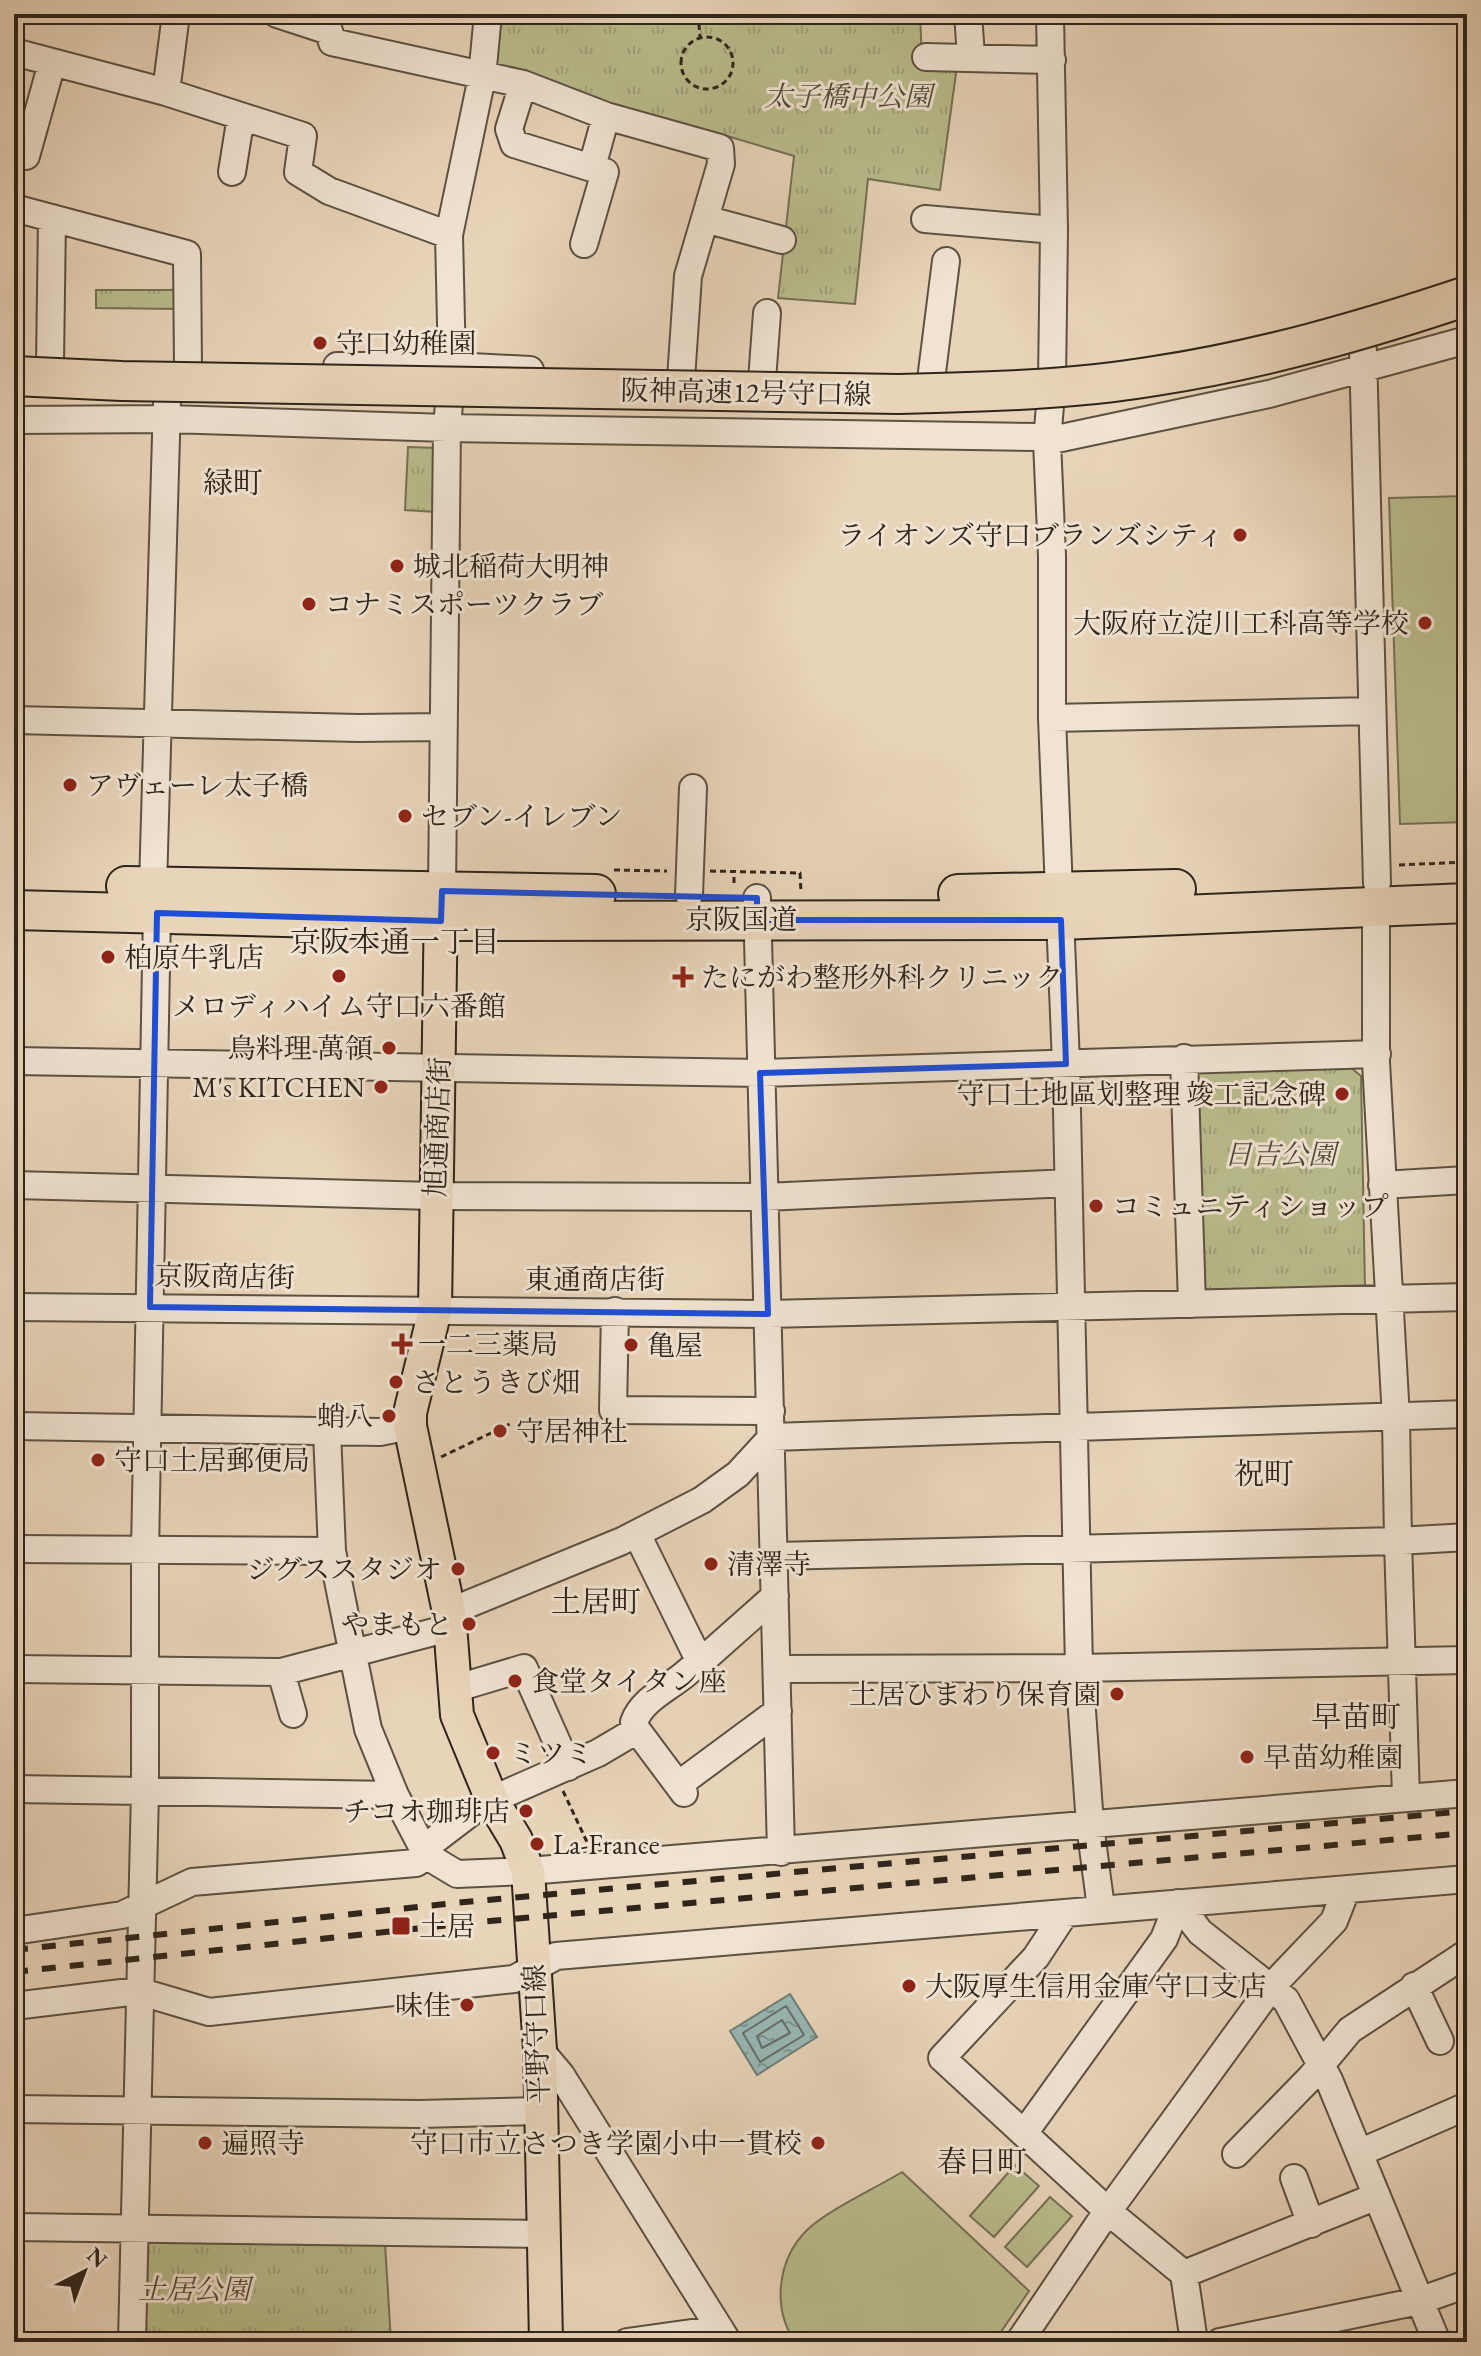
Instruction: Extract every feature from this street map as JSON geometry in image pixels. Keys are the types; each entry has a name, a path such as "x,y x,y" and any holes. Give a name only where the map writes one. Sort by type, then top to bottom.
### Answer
{"highway":[{"name":"阪神高速12号守口線","path":"14,376 295,385 899,394 997,392 1120,381 1238,361 1338,336 1467,296"},
{"name":"阪神高速12号守口線","path":"14,400 485,412 899,418 1000,416 1118,406 1225,389 1347,359 1467,321"},
{"name":"京阪国道","path":"441,919 689,895 749,900 1060,906 1467,880"},
{"name":"京阪国道","path":"14,884 155,900 441,919 749,900"},
{"name":"京阪国道","path":"1376,885 1467,903"},
{"name":"京阪国道","path":"14,910 155,900"}],"main road":[{"name":"旭通商店街","path":"410,1426 410,1413 435,1310 434,1196 441,919"},
{"name":"平野守口線","path":"410,1426 449,1620 457,1715 492,1800 516,1840 528,1871 540,2050 546,2342"}],"street":[{"path":"166,92 176,14"},
{"path":"277,14 329,31 332,42 523,84 606,116 720,148 721,164 688,276 681,379"},
{"path":"336,43 339,14"},
{"path":"441,919 441,727 447,428 452,366 449,235 482,77 488,14"},
{"path":"968,14 971,56"},
{"path":"1050,14 1054,230 1052,382 1047,441 1052,556 1052,718 1066,1064 1079,1668 1090,1825 1101,1908"},
{"path":"14,52 166,92 303,136 298,172 329,191 449,235"},
{"path":"926,57 1052,60"},
{"path":"24,141 52,63"},
{"path":"523,84 509,129 514,144 605,172 584,244"},
{"path":"232,172 241,116"},
{"path":"592,167 606,116"},
{"path":"14,208 187,254 177,367 168,419 159,724 145,1552 145,1791 132,2342"},
{"path":"50,363 52,218"},
{"path":"705,219 782,240"},
{"path":"925,219 1054,230"},
{"path":"931,380 946,261"},
{"path":"14,362 177,367 452,366 681,379 1052,382 1129,371 1363,312 1467,276"},
{"path":"1363,312 1377,1054 1396,1418 1406,1797"},
{"path":"762,380 767,313"},
{"path":"14,420 168,419 447,428 1037,437 1047,441 1269,394 1467,340"},
{"path":"1052,718 1372,711"},
{"path":"14,720 441,727"},
{"path":"689,895 693,788"},
{"path":"749,900 765,1197 761,1313 772,1437 781,1852"},
{"path":"14,1061 760,1073 1377,1054"},
{"path":"1184,1058 1192,1304"},
{"path":"1382,1185 1467,1180"},
{"path":"14,1185 434,1196 765,1197 1068,1183"},
{"name":"東通商店街","path":"435,1310 761,1313 1467,1297"},
{"name":"京阪商店街","path":"14,1307 435,1310"},
{"path":"615,1311 613,1410 771,1411"},
{"path":"14,1669 281,1672 353,1650 449,1620 637,1534 702,1500 738,1474 772,1437 1467,1414"},
{"path":"14,1426 327,1432 380,1432 410,1426"},
{"path":"327,1432 332,1551 368,1729 395,1795 425,1853 457,1874 781,1852 1090,1825 1152,1816 1467,1793"},
{"path":"637,1534 699,1660"},
{"path":"775,1556 1467,1537"},
{"path":"14,1549 332,1551"},
{"path":"775,1596 703,1660 699,1660 691,1672 642,1708 634,1722 681,1789 778,1711"},
{"path":"777,1669 1079,1668 1467,1660"},
{"path":"454,1689 524,1668 561,1770"},
{"path":"281,1672 293,1714"},
{"path":"14,1931 122,1915 192,1882 416,1863 492,1800 561,1770 637,1730"},
{"path":"14,1789 395,1795"},
{"path":"14,2006 138,1991 209,2012 514,1979 556,1956 1101,1908 1467,1880"},
{"path":"1019,2342 1272,1986 1334,1921 1346,1890"},
{"path":"1178,1903 1200,1932 1286,2000 1321,2065 1437,2342"},
{"path":"1025,2132 1164,1939 1178,1903"},
{"path":"1065,1913 1036,1957 942,2058 1110,2213 1184,2274 1194,2342"},
{"path":"1236,2154 1350,2030 1467,1953"},
{"path":"1414,1986 1440,2041"},
{"path":"540,2050 561,2075 724,2335 627,2342"},
{"path":"14,2109 419,2114 539,2111"},
{"path":"1359,2153 1466,2110"},
{"path":"1294,2178 1311,2224"},
{"path":"1184,2274 1377,2196"},
{"path":"14,2227 382,2235 544,2234"},
{"path":"1220,2342 1304,2332 1419,2301 1467,2284"}],"path":[{"path":"698,14 700,37"},
{"path":"700,37 720,41 732,56 729,76 714,88 694,86 682,70 684,51 700,37"},
{"path":"1376,885 1467,862"},
{"path":"749,900 734,874 800,873 800,878"},
{"path":"419,1467 512,1423"},
{"path":"561,1770 587,1842"}],"highlighted area":[{"path":"442,891 757,898 757,920 1061,920 1066,1064 760,1073 768,1314 150,1307 157,913 441,921"}],"green space":[{"name":"太子橋中公園","path":"494,14 920,14 922,60 957,66 940,190 868,179 855,304 778,298 794,156 724,135 619,111 488,65"},
{"path":"96,290 180,290 180,309 96,308"},
{"path":"408,447 437,448 435,512 405,510"},
{"path":"1467,496 1467,822 1400,824 1389,498"},
{"name":"日吉公園","path":"1350,1067 1361,1076 1365,1289 1211,1295 1200,1285 1193,1079 1200,1070"},
{"path":"1015,2165 1039,2186 994,2237 970,2216"},
{"path":"902,2172 1029,2291 994,2342 795,2342 783,2314 781,2284 789,2255 797,2242 827,2215"},
{"path":"1050,2197 1072,2216 1027,2267 1005,2247"},
{"name":"土居公園","path":"141,2234 385,2243 391,2342 140,2342"}],"water":[{"path":"790,1994 817,2037 757,2075 730,2031"}],"railway":[{"path":"14,1950 465,1902 1467,1811"},
{"path":"14,1972 468,1923 1467,1833"}],"place":[{"name":"守口幼稚園","path":"320,343"},
{"name":"ライオンズ守口ブランズシティ","path":"1240,535"},
{"name":"城北稲荷大明神","path":"397,566"},
{"name":"コナミスポーツクラブ","path":"309,604"},
{"name":"大阪府立淀川工科高等学校","path":"1425,623"},
{"name":"アヴェーレ太子橋","path":"70,785"},
{"name":"セブン-イレブン","path":"405,816"},
{"name":"柏原牛乳店","path":"108,957"},
{"name":"メロディハイム守口六番館","path":"339,976"},
{"name":"たにがわ整形外科クリニック","path":"683,977"},
{"name":"鳥料理 萬領","path":"389,1048"},
{"name":"M's KITCHEN","path":"381,1087"},
{"name":"守口土地區划整理 竣工記念碑","path":"1342,1094"},
{"name":"コミュニティショップ","path":"1096,1206"},
{"name":"一二三薬局","path":"402,1344"},
{"name":"亀屋","path":"631,1345"},
{"name":"さとうきび畑","path":"396,1382"},
{"name":"蛸八","path":"389,1416"},
{"name":"守居神社","path":"500,1431"},
{"name":"守口土居郵便局","path":"98,1460"},
{"name":"清澤寺","path":"711,1564"},
{"name":"ジグススタジオ","path":"458,1569"},
{"name":"やまもと","path":"469,1624"},
{"name":"食堂タイタン座","path":"515,1681"},
{"name":"土居ひまわり保育園","path":"1117,1694"},
{"name":"ミツミ","path":"493,1753"},
{"name":"早苗幼稚園","path":"1247,1757"},
{"name":"チコオ珈琲店","path":"526,1811"},
{"name":"La-France","path":"537,1844"},
{"name":"土居","path":"401,1926"},
{"name":"大阪厚生信用金庫 守口支店","path":"909,1986"},
{"name":"味佳","path":"467,2005"},
{"name":"遍照寺","path":"205,2143"},
{"name":"守口市立さつき学園小中一貫校","path":"818,2143"}],"district":[{"name":"緑町","path":"233,482"},
{"name":"京阪本通一丁目","path":"395,941"},
{"name":"祝町","path":"1264,1473"},
{"name":"土居町","path":"596,1601"},
{"name":"早苗町","path":"1356,1716"},
{"name":"春日町","path":"982,2161"}]}
